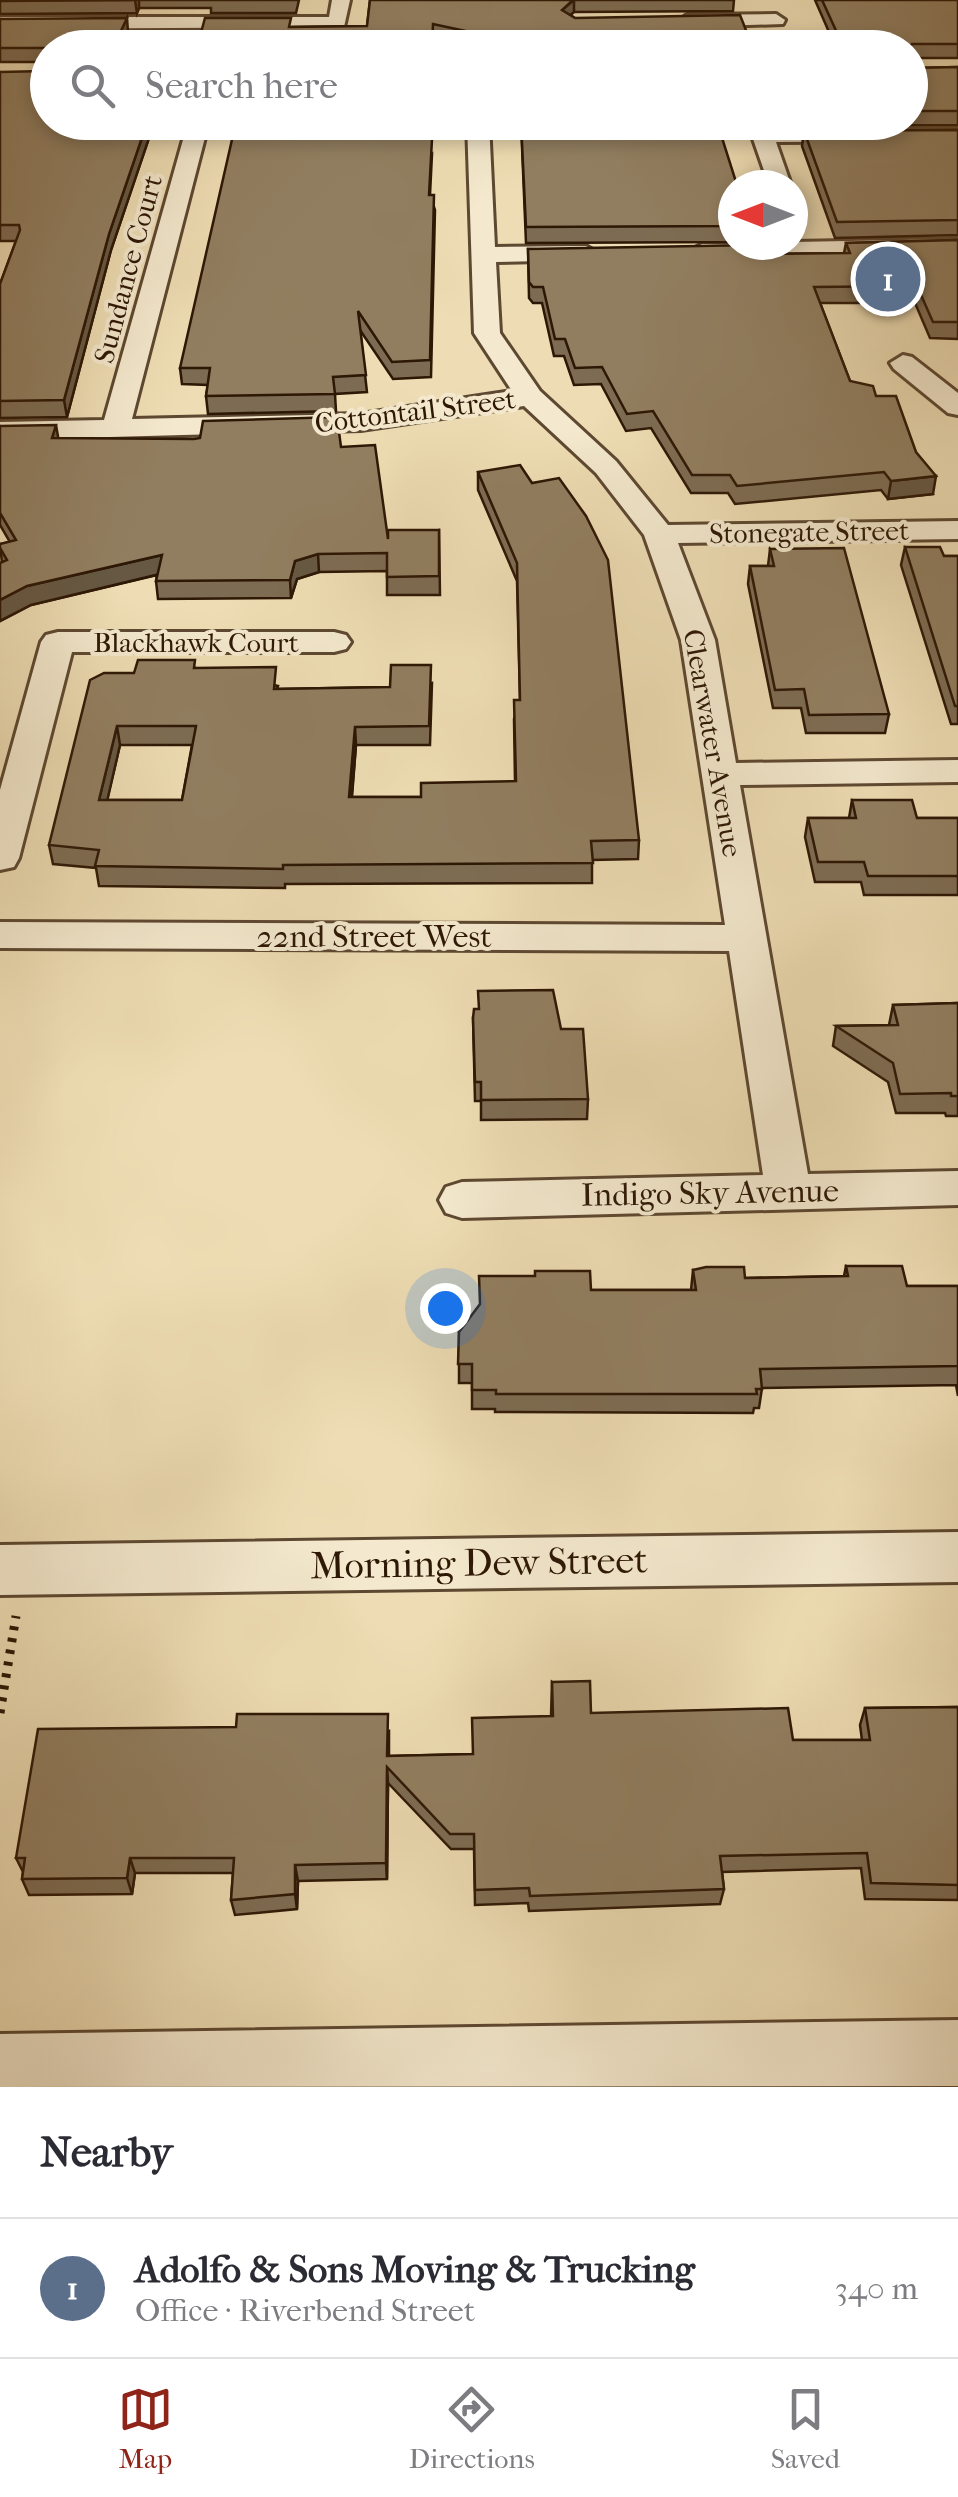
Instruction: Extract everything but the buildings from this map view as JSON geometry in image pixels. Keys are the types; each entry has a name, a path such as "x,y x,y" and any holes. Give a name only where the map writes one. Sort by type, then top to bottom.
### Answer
{"street":[{"path":"0,24 337,23 341,0"},
{"path":"666,21 779,27 768,0"},
{"path":"167,30 170,23"},
{"path":"928,135 958,135"},
{"name":"Sundance Court","path":"115,430 194,140"},
{"name":"Clearwater Avenue","path":"479,140 487,333 530,397 606,467 659,534 698,640 788,1189"},
{"path":"764,140 775,170"},
{"path":"808,249 958,246"},
{"path":"682,252 718,251"},
{"path":"482,256 602,253"},
{"path":"903,364 958,406"},
{"name":"Cottontail Street","path":"0,431 361,422 530,397"},
{"name":"Stonegate Street","path":"659,534 958,530"},
{"name":"Blackhawk Court","path":"0,858 58,642 334,642"},
{"path":"719,774 958,772"},
{"name":"22nd Street West","path":"0,934 748,938"},
{"name":"Indigo Sky Avenue","path":"462,1200 788,1189 958,1188"},
{"name":"Morning Dew Street","path":"12,1570 958,1557"},
{"path":"0,2068 958,2053"}],"path":[{"path":"0,1713 12,1570"}],"place":[{"name":"Adolfo & Sons Moving & Trucking","path":"888,279"}]}
